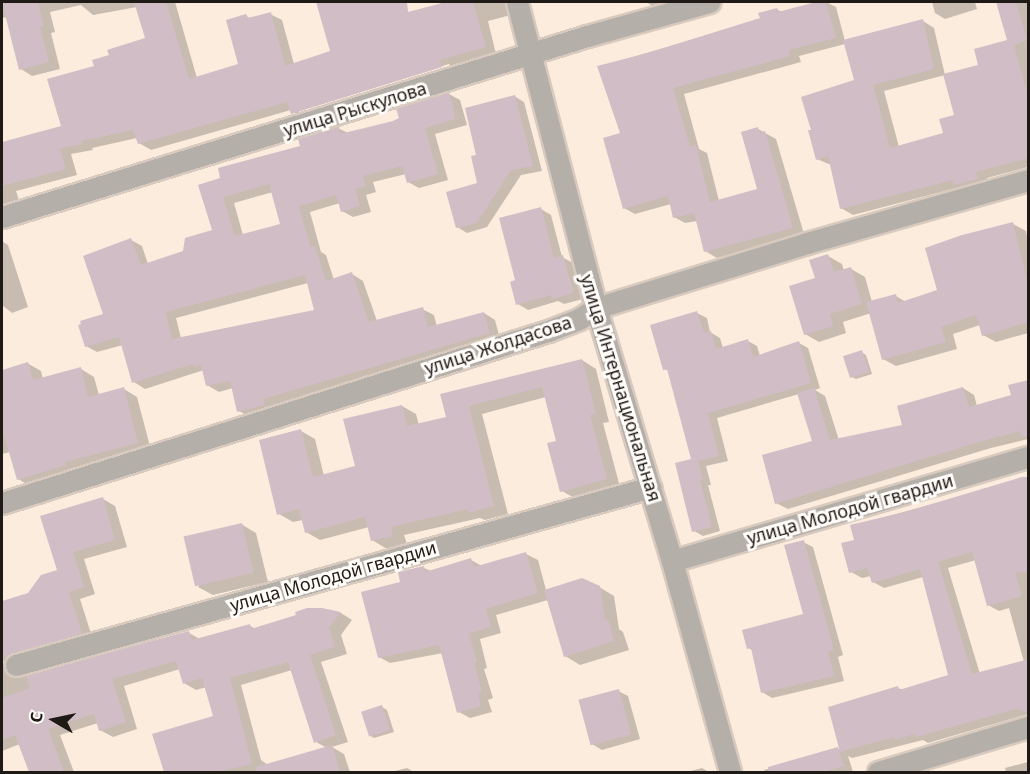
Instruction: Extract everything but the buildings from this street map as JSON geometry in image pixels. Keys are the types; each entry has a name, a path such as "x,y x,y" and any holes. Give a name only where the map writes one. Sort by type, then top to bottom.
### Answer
{"street":[{"name":"улица Интернациональная","path":"517,2 596,308 651,487 730,772"},
{"name":"улица Рыскулова","path":"2,217 530,56 587,36 709,2"},
{"name":"улица Жолдасова","path":"2,503 548,331 579,319 596,308 807,243 1029,180"},
{"name":"улица Молодой гвардии","path":"672,561 1029,457"},
{"name":"улица Молодой гвардии","path":"16,665 651,487"},
{"path":"878,772 1029,727"}]}
